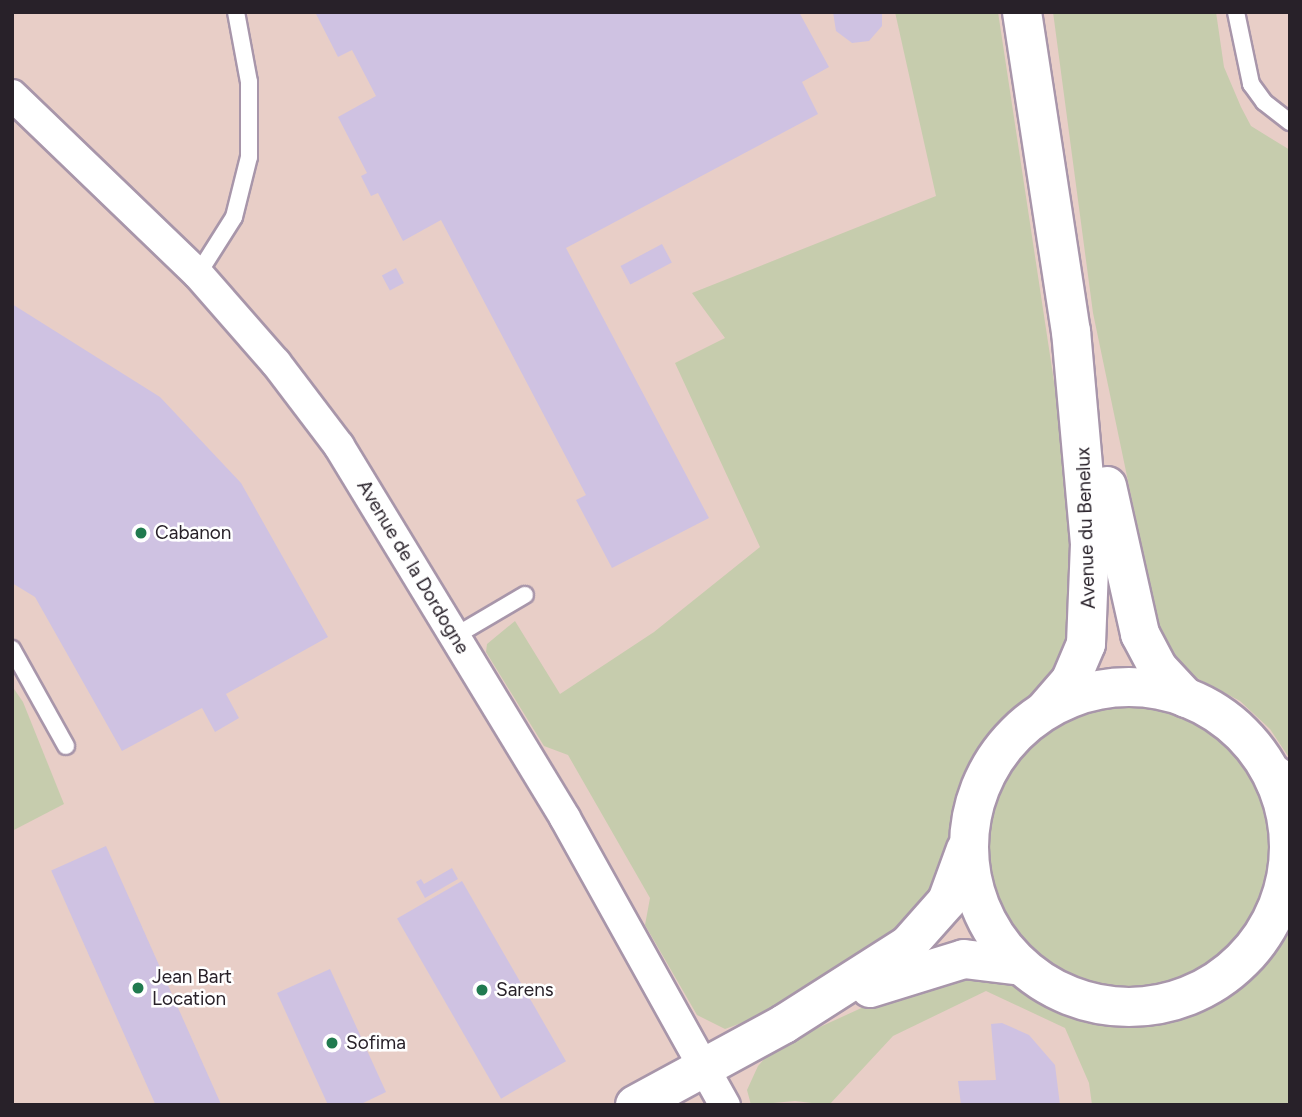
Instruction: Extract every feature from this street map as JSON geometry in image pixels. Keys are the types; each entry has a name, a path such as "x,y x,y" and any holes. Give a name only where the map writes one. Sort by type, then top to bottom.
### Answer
{"street":[{"name":"Avenue du Benelux","path":"1022,12 1071,331 1088,506 1090,614 1077,669 1043,713"},
{"name":"Avenue de la Dordogne","path":"12,95 198,274 276,363 339,446 565,817 725,1105"},
{"name":"Avenue du Benelux","path":"1071,331 1135,621 1152,658 1186,698"},
{"path":"635,1105 784,1024 896,953 930,925 954,887 970,837 976,802 994,762 1016,735 1043,713 1074,697 1108,689 1152,689 1186,698 1231,724 1278,773 1289,830 1285,894 1266,931 1244,959 1210,986 1178,1000 1135,1007 1091,1003 1058,991 1022,966 995,934 979,904 971,871 970,837"},
{"path":"784,1024 937,964 977,958 1022,966"}],"lane":[{"path":"198,274 234,217 249,157 250,91 236,12"},
{"path":"1236,12 1251,84 1264,102 1290,122"},
{"path":"456,636 525,596"},
{"path":"12,649 66,746"}],"shaded area":[{"path":"12,12 1290,12 1290,1105 12,1105"}],"green space":[{"path":"895,12 998,12 1073,507 1071,648 1043,688 970,767 950,846 927,911 769,1013 725,1029 697,1015 645,925 650,898 568,755 544,746 486,652 487,644 515,621 560,694 654,632 760,547 675,363 725,338 692,293 936,196"},
{"path":"1053,12 1216,12 1224,67 1251,126 1290,150 1290,759 1270,729 1240,701 1191,675 1163,649 1093,313"},
{"path":"12,686 23,702 64,804 12,831"},
{"path":"1142,703 1156,705 1195,719 1229,744 1254,778 1260,791 1268,817 1268,873 1260,899 1254,912 1229,946 1195,971 1182,977 1156,985 1114,987 1100,985 1061,971 1027,946 1002,912 996,899 988,873 986,831 988,817 1002,778 1027,744 1061,719 1074,713 1100,705"},
{"path":"1290,918 1290,1105 1092,1105 1089,1083 1065,1028 986,991 893,1036 829,1105 795,1101 751,1105 747,1090 758,1066 774,1048 951,967 1012,975 1045,998 1086,1015 1134,1020 1189,1013 1227,993 1257,967"}],"building":[{"path":"315,12 799,12 829,67 802,82 818,114 566,248 709,518 612,568 576,500 586,495 441,220 403,241 378,193 371,196 361,176 367,173 338,117 376,96 352,50 338,57"},
{"path":"833,12 882,12 882,26 869,41 852,43 836,31"},
{"path":"662,244 672,263 630,285 621,266"},
{"path":"396,268 404,283 390,291 382,276"},
{"name":"Cabanon","path":"12,304 160,397 241,483 328,637 226,694 239,718 215,732 202,708 122,751 35,597 12,583"},
{"name":"Jean Bart Location","path":"106,846 221,1105 156,1105 51,870"},
{"path":"452,868 458,879 425,898 416,882 421,879 424,884"},
{"name":"Sarens","path":"462,881 566,1061 501,1099 397,918"},
{"name":"Sofima","path":"330,969 386,1092 359,1105 328,1105 277,993"},
{"path":"1002,1023 1029,1035 1055,1065 1060,1105 961,1105 958,1081 996,1080 991,1024"}],"place":[{"name":"Cabanon","path":"141,533"},
{"name":"Jean Bart Location","path":"138,988"},
{"name":"Sarens","path":"482,990"},
{"name":"Sofima","path":"332,1043"}]}
